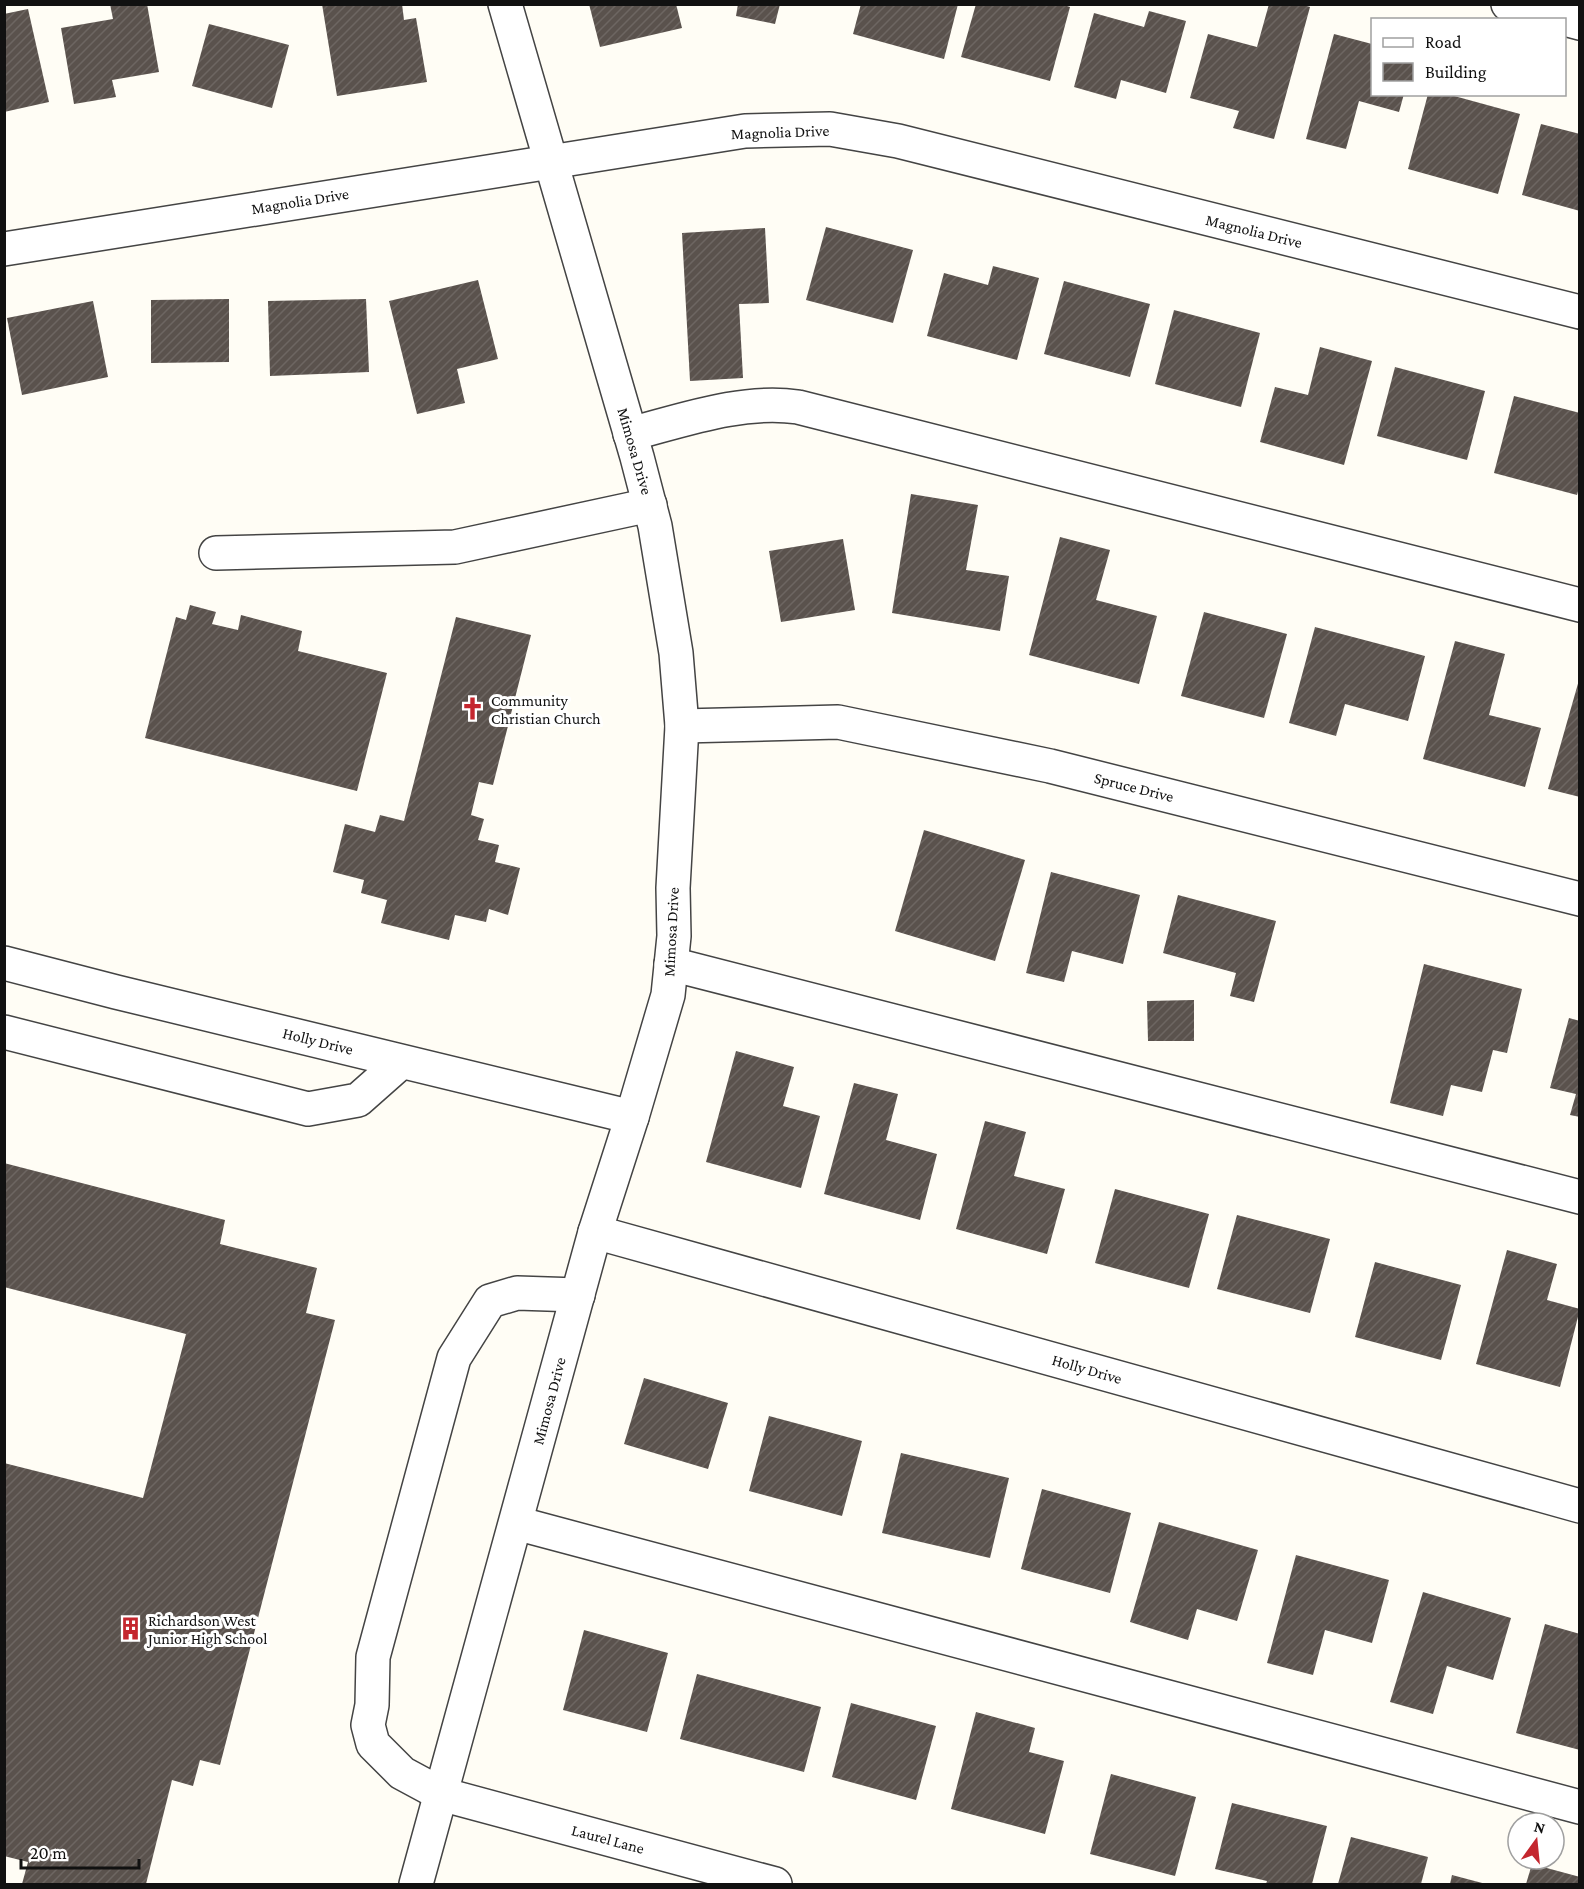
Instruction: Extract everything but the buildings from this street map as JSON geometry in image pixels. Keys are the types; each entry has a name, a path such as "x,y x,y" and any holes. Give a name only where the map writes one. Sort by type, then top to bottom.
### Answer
{"street":[{"name":"Mimosa Drive","path":"416,1884 595,1232 632,1118 668,995 674,936 673,888 682,726 676,653 655,526 505,4"},
{"path":"1508,4 1561,18"},
{"name":"Magnolia Drive","path":"4,249 745,131 830,129 898,141 1580,312"},
{"path":"630,434 732,409 776,404 798,407 1580,605"},
{"path":"216,553 455,547 650,505"},
{"name":"Spruce Drive","path":"682,726 838,722 1050,766 1580,899"},
{"name":"Holly Drive","path":"4,963 632,1118"},
{"path":"671,964 1580,1197"},
{"path":"4,1032 308,1108 358,1100 401,1062"},
{"name":"Holly Drive","path":"595,1232 1580,1506"},
{"name":"Laurel Lane","path":"578,1295 517,1293 490,1301 454,1358 373,1657 372,1706 368,1725 373,1744 402,1773 441,1794 775,1884"},
{"path":"516,1523 1580,1808"}],"place":[{"name":"Community Christian Church","path":"473,709"},
{"name":"Richardson West Junior High School","path":"130,1629"}]}
